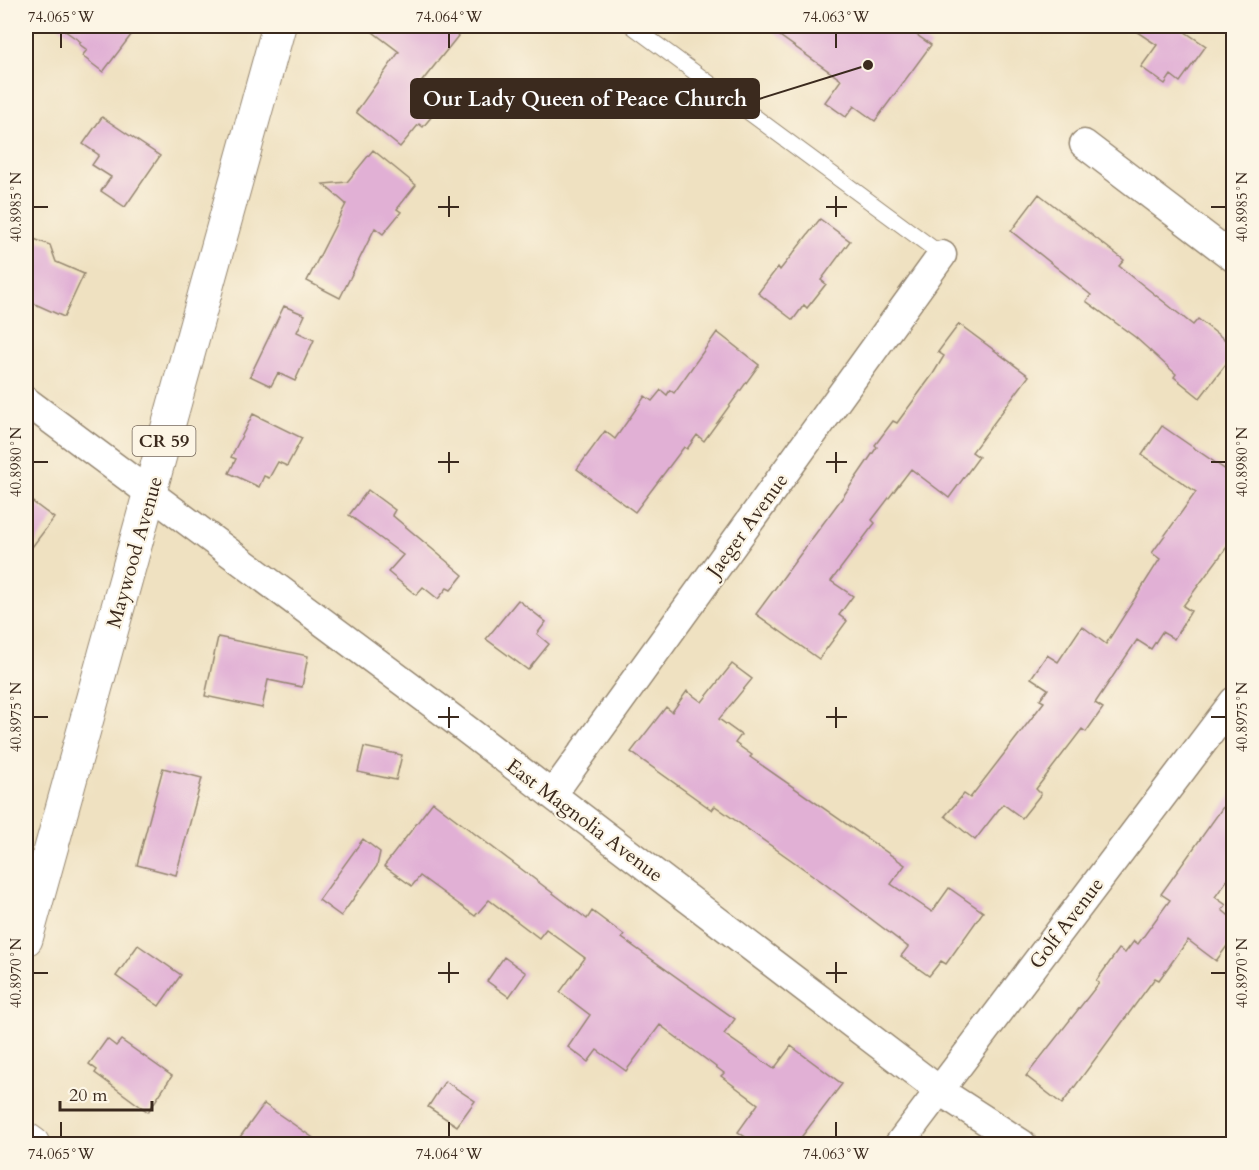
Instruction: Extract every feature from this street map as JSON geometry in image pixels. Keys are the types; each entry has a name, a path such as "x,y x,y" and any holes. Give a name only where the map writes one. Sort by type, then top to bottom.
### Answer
{"main road":[{"name":"Maywood Avenue","path":"26,939 279,26"},
{"path":"26,1139 33,1144"}],"street":[{"path":"1084,144 1233,258"},
{"name":"Jaeger Avenue","path":"552,795 942,255"},
{"name":"East Magnolia Avenue","path":"26,401 552,795 940,1091 1022,1144"},
{"name":"Golf Avenue","path":"899,1144 1233,701"}],"lane":[{"path":"632,26 942,255"}],"building":[{"path":"58,26 138,26 103,72 82,56 87,50 79,44 81,42"},
{"path":"365,26 466,26 419,85 442,104 423,127 419,124 400,147 356,112 399,52"},
{"path":"766,26 904,26 931,45 875,121 854,106 846,117 825,102 841,80"},
{"path":"1128,26 1176,26 1206,46 1180,82 1171,75 1165,84 1141,67 1157,45"},
{"path":"102,117 160,156 125,207 101,191 111,177 92,165 99,155 83,144"},
{"path":"373,150 416,185 397,209 401,212 383,234 375,228 340,298 307,281 346,204 323,184 347,182"},
{"path":"1039,194 1124,260 1119,266 1193,325 1198,319 1233,346 1233,355 1200,398 1174,377 1176,374 1135,337 1086,301 1091,295 1011,231"},
{"path":"820,219 850,241 821,280 826,284 807,308 804,305 793,320 758,293 778,267 780,270"},
{"path":"26,236 50,245 56,262 84,274 64,317 26,300"},
{"path":"284,306 305,315 297,332 314,340 295,381 278,373 271,386 250,376"},
{"path":"959,324 1029,376 972,452 979,457 949,498 911,469 872,520 875,523 831,581 853,596 839,615 847,621 819,659 756,614 842,498 877,447 875,445 893,421 897,423 933,374 944,356 938,352"},
{"path":"717,332 759,365 704,441 697,435 687,449 684,447 635,512 577,469 605,431 615,439 645,396 652,401 661,390 667,395 670,390 674,393"},
{"path":"253,414 302,438 287,466 278,462 269,478 264,476 259,487 229,473 236,459 231,457"},
{"path":"1162,426 1233,475 1233,539 1183,606 1191,611 1174,639 1162,632 1151,649 1137,640 1095,703 1103,708 1086,732 1082,729 1036,789 1041,794 1022,818 1003,804 975,840 945,816 964,794 970,798 1044,702 1040,700 1048,689 1031,678 1047,655 1058,662 1082,626 1106,644 1160,559 1152,553 1196,492 1142,455"},
{"path":"368,490 395,510 392,515 463,575 451,590 447,588 438,599 423,587 416,595 388,572 403,555 349,515"},
{"path":"26,497 54,518 26,555"},
{"path":"518,600 546,622 537,634 549,644 528,670 486,639"},
{"path":"218,637 308,656 302,687 268,680 262,708 205,696"},
{"path":"732,664 752,679 719,719 741,735 735,743 752,755 750,757 905,865 891,884 932,912 949,888 983,912 946,964 941,961 929,976 901,956 908,947 821,881 715,806 712,810 631,752 666,707 672,712 687,691 702,702"},
{"path":"364,747 402,755 396,780 358,772"},
{"path":"163,768 202,778 176,875 137,865"},
{"path":"1233,793 1233,872 1215,897 1226,905 1222,910 1233,919 1233,938 1216,961 1188,940 1159,980 1155,978 1062,1104 1026,1076 1099,983 1096,981 1119,949 1125,953 1134,941 1138,944 1170,900 1161,894"},
{"path":"433,802 587,919 592,911 624,935 622,938 735,1019 724,1034 774,1069 791,1046 842,1084 796,1144 756,1144 738,1132 758,1104 721,1076 724,1073 660,1025 626,1071 597,1050 588,1062 568,1047 590,1015 560,992 585,958 546,929 539,938 489,900 475,916 420,876 412,886 384,866"},
{"path":"363,839 380,852 377,866 341,916 319,900"},
{"path":"138,945 181,975 159,1006 116,976"},
{"path":"504,957 526,973 509,997 487,981"},
{"path":"107,1039 116,1046 121,1040 172,1076 148,1112 95,1073 97,1070 89,1064"},
{"path":"445,1081 475,1101 457,1126 428,1107"},
{"path":"264,1104 322,1144 235,1144"}],"place":[{"name":"Our Lady Queen of Peace Church","path":"868,65"}]}
